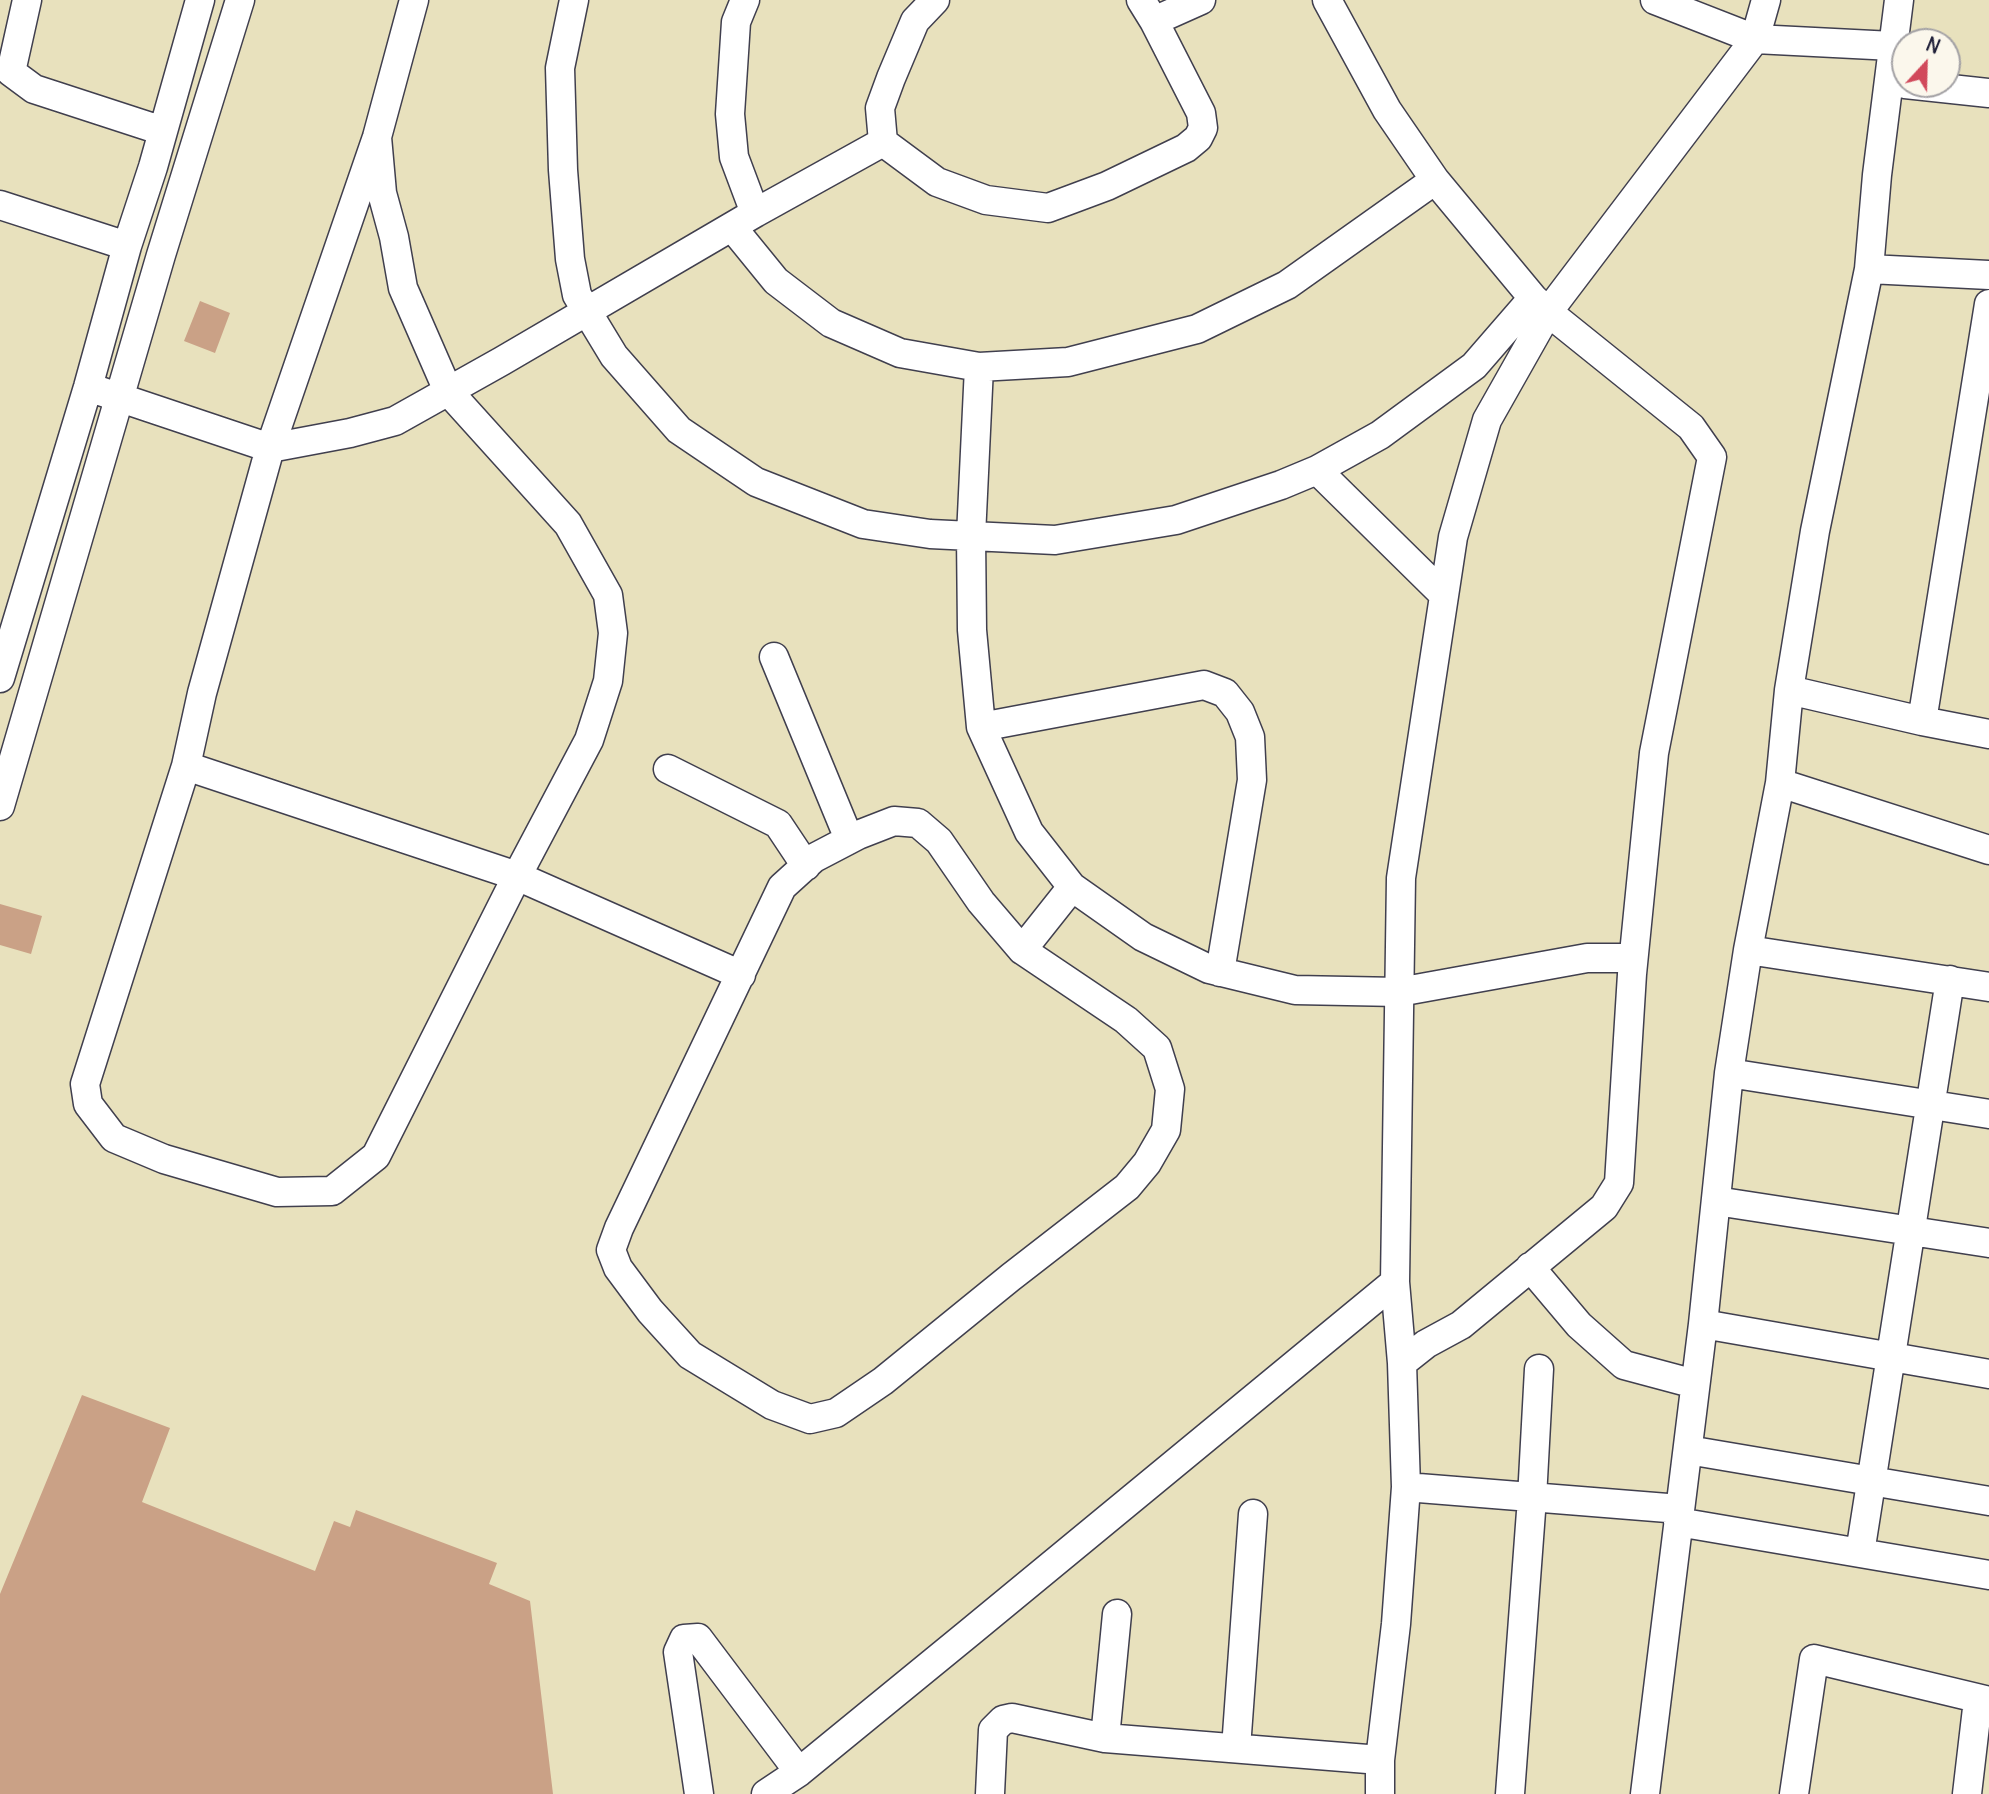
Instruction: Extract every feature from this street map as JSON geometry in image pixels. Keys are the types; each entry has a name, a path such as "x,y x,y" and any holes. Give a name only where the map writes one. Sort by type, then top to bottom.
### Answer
{"street":[{"path":"0,678 200,0"},
{"path":"0,806 240,0"},
{"path":"377,137 382,193 404,288 448,391 568,524 608,595 612,633 608,681 589,740 517,876 376,1156 332,1191 276,1192 164,1159 114,1138 88,1104 85,1084 186,766 202,693 270,448 377,137 414,0"},
{"path":"574,0 560,68 563,170 570,259 577,295 614,356 679,430 755,482 863,524 930,534 1055,540 1176,520 1281,485 1317,470 1380,435 1474,366 1540,305 1755,38 1766,0"},
{"path":"745,0 736,22 730,114 743,220 776,281 831,323 901,353 979,367 1068,362 1197,329 1287,285 1435,180"},
{"path":"935,0 915,21 880,108 883,142 937,182 986,200 1048,208 1107,186 1185,148 1198,138 1203,128 1201,113 1148,10 1202,0"},
{"path":"1327,0 1387,110 1435,180 1540,305 1691,427 1712,457 1654,753 1633,958 1619,1183 1604,1207 1461,1325 1426,1344 1402,1363"},
{"path":"1655,0 1755,38 1891,46"},
{"path":"1895,28 1899,0"},
{"path":"16,12 11,72 22,81 34,89 163,131"},
{"path":"1961,90 1989,93"},
{"path":"1645,1794 1703,1324 1729,1073 1748,950 1780,783 1789,691 1815,531 1869,269 1877,175 1895,98"},
{"path":"88,387 270,448 350,433 395,421 883,142"},
{"path":"0,205 127,246"},
{"path":"1869,269 1989,275"},
{"path":"1922,721 1989,304"},
{"path":"1380,1794 1380,1760 1396,1624 1406,1487 1402,1363 1395,1282 1401,878 1453,537 1487,420 1540,305"},
{"path":"979,367 971,536 972,630 981,727 1028,832 1072,887 1143,937 1209,969 1295,990 1399,992 1587,958 1633,958"},
{"path":"1317,470 1444,595"},
{"path":"774,657 849,839"},
{"path":"981,727 1204,685 1226,694 1240,712 1250,737 1252,780 1220,972"},
{"path":"1789,691 1989,734"},
{"path":"186,766 517,876 741,975"},
{"path":"667,769 778,824 806,866"},
{"path":"1780,783 1989,850"},
{"path":"894,821 918,823 939,841 981,902 1022,950 1126,1020 1157,1048 1170,1089 1166,1130 1147,1163 1127,1186 883,1381 836,1413 810,1419 772,1405 690,1354 650,1311 618,1269 611,1250 619,1228 782,887 806,866 814,858 849,839 894,821"},
{"path":"1022,950 1072,887"},
{"path":"1748,950 1989,986"},
{"path":"1860,1553 1950,980"},
{"path":"1729,1073 1989,1114"},
{"path":"1716,1201 1989,1243"},
{"path":"1530,1267 1579,1325 1624,1365 1695,1384"},
{"path":"766,1794 799,1772 1395,1282"},
{"path":"1703,1324 1989,1374"},
{"path":"1510,1794 1539,1369"},
{"path":"1688,1450 1989,1502"},
{"path":"1406,1487 1679,1515 1860,1553 1989,1575"},
{"path":"1236,1748 1253,1514"},
{"path":"1105,1738 1117,1614"},
{"path":"699,1794 678,1652 684,1639 698,1638 799,1772"},
{"path":"1794,1794 1814,1659 1984,1700 1967,1794"},
{"path":"990,1794 993,1730 1003,1720 1012,1718 1105,1738 1380,1760"}],"building":[{"path":"200,301 230,313 215,353 184,341"},
{"path":"0,904 42,916 31,954 0,945"},
{"path":"82,1395 170,1428 142,1502 315,1571 334,1521 350,1527 356,1510 497,1563 489,1584 530,1601 553,1794 0,1794 0,1594"}]}
